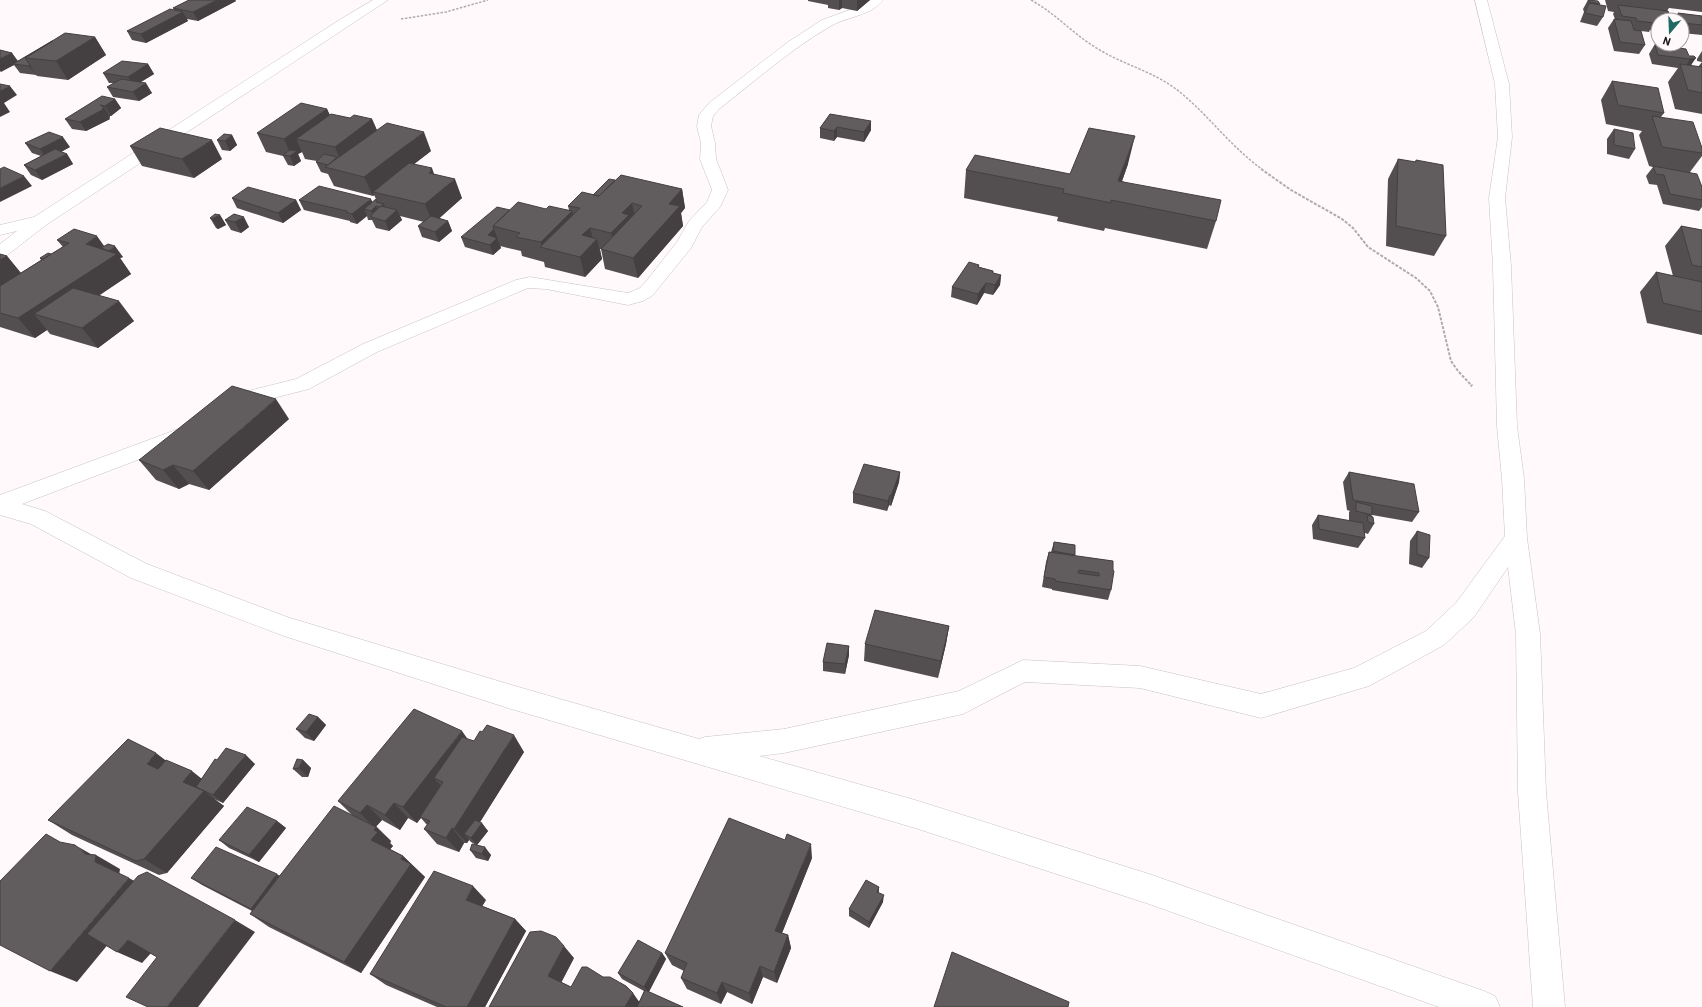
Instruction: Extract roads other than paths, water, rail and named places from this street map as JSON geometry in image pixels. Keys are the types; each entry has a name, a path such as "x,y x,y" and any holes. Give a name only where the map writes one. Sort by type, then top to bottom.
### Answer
{"street":[{"path":"0,252 40,220 345,22 382,0"},
{"path":"223,413 247,398 302,384 370,348 522,284 530,282 546,284 612,298 628,299 637,297 646,292 685,244 695,225 714,204 720,190 713,176 708,159 708,143 704,126 706,115 714,106 793,45 826,23 860,12 877,0"},
{"path":"1481,0 1502,84 1505,137 1497,198 1502,266 1507,426 1513,479 1516,538 1528,634 1532,792 1550,1007"},
{"path":"0,230 40,220"},
{"path":"0,504 192,432 204,424"},
{"path":"0,507 37,517 138,571 284,626 508,696 915,814 1150,889 1484,1007"},
{"path":"694,750 784,741 963,702 1023,671 1140,676 1261,706 1360,678 1436,638 1465,610 1516,538"}]}
